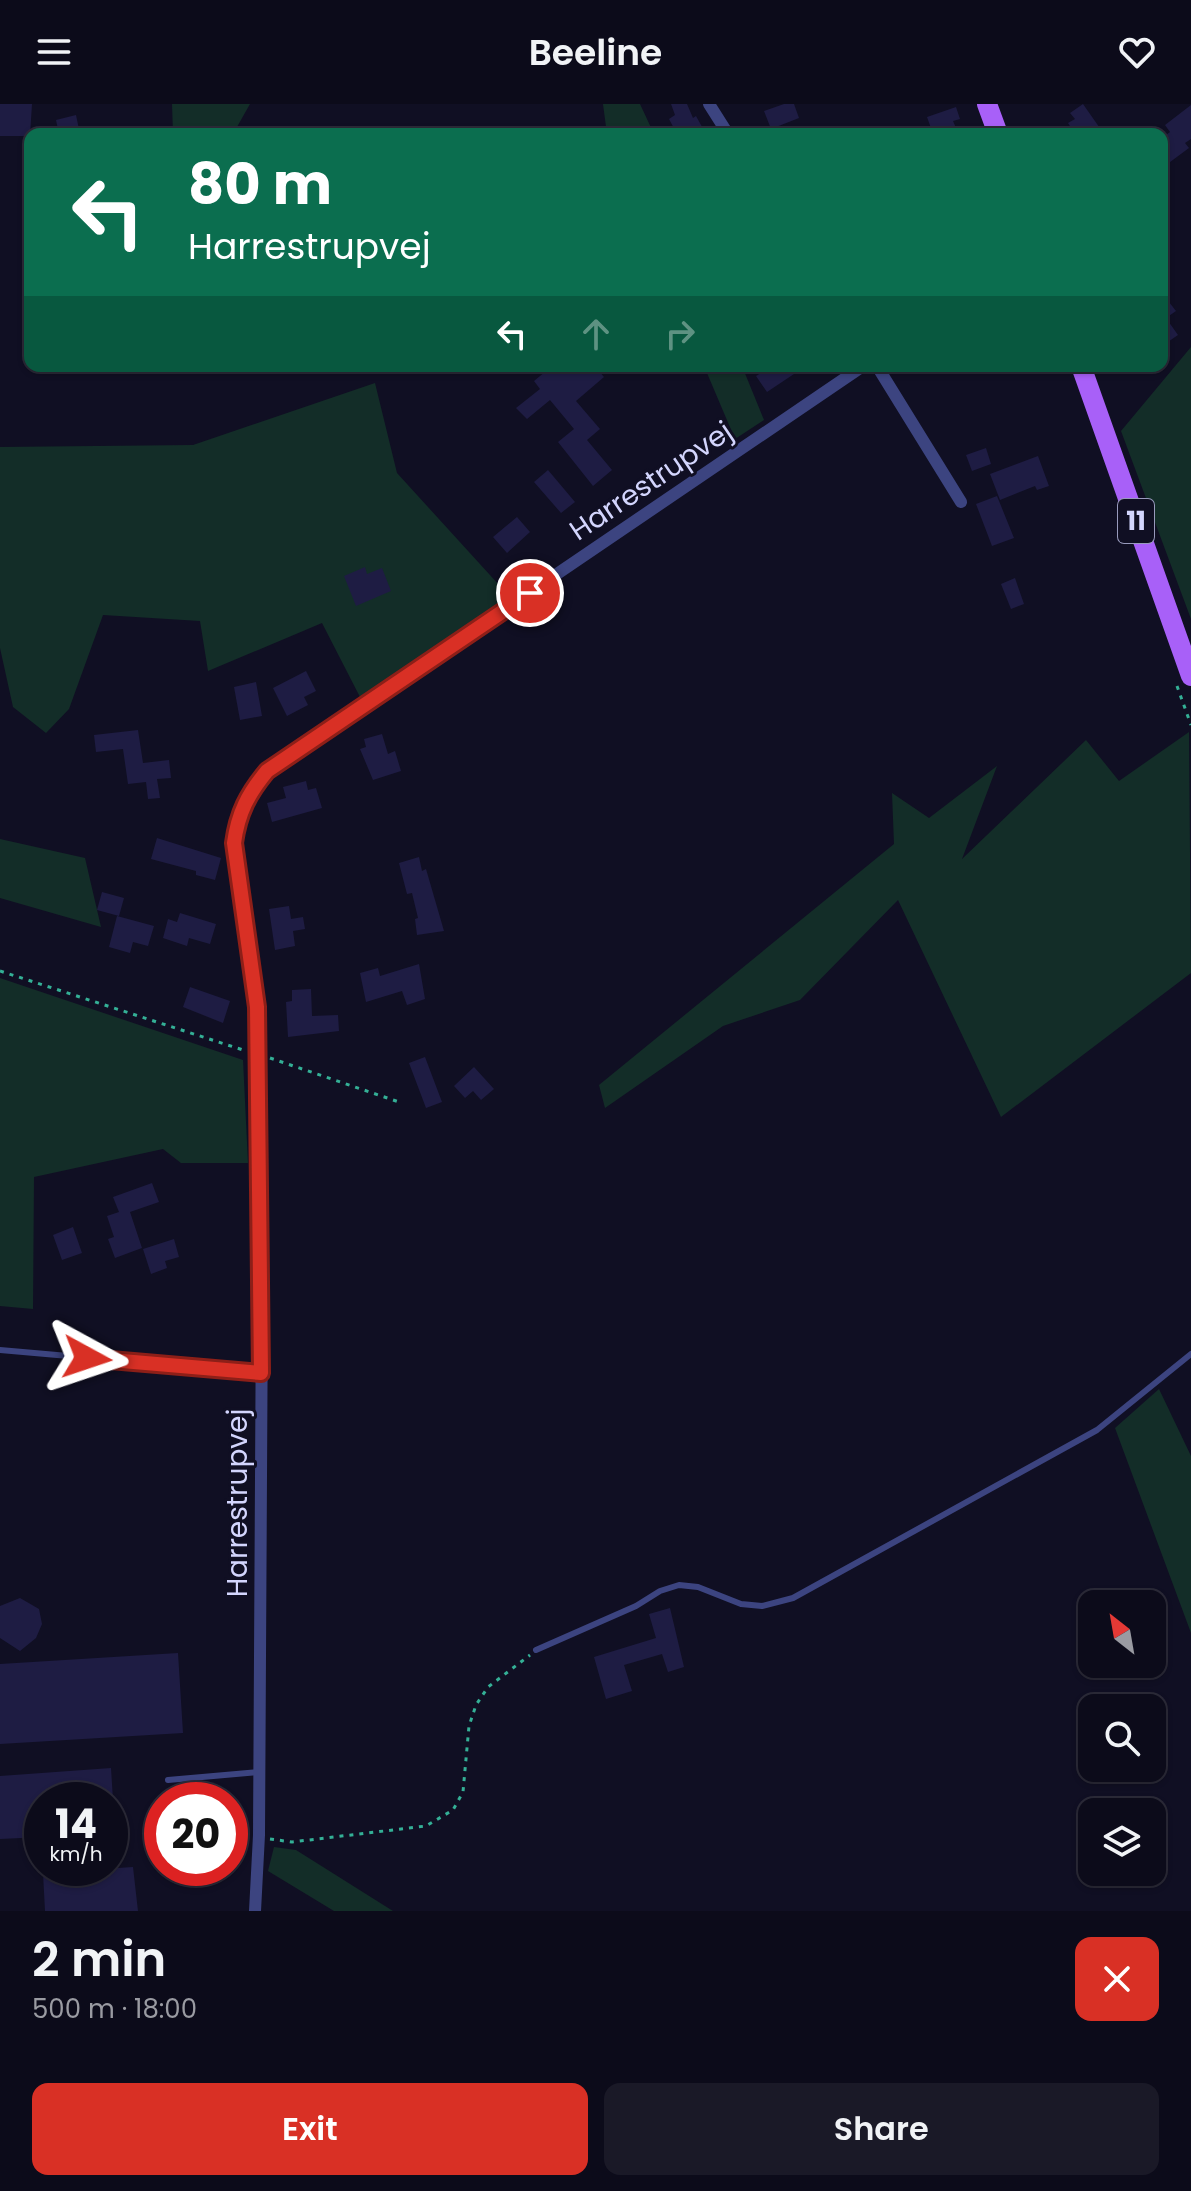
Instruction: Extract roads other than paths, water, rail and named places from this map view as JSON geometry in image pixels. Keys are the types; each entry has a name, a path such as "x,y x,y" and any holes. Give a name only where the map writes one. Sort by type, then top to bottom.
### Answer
{"main road":[{"path":"987,104 996,128"},
{"name":"11","path":"1083,372 1191,676"}],"street":[{"path":"709,104 724,128"},
{"name":"Harrestrupvej","path":"255,1911 259,1835 261,1373 257,1007 234,843 238,817 248,794 267,771 854,372"},
{"path":"881,372 961,502"}],"lane":[{"path":"0,1350 261,1373"},
{"path":"536,1650 636,1606 660,1591 679,1585 698,1587 741,1604 762,1606 793,1598 1097,1430 1191,1354"},
{"path":"168,1780 259,1772"}]}
